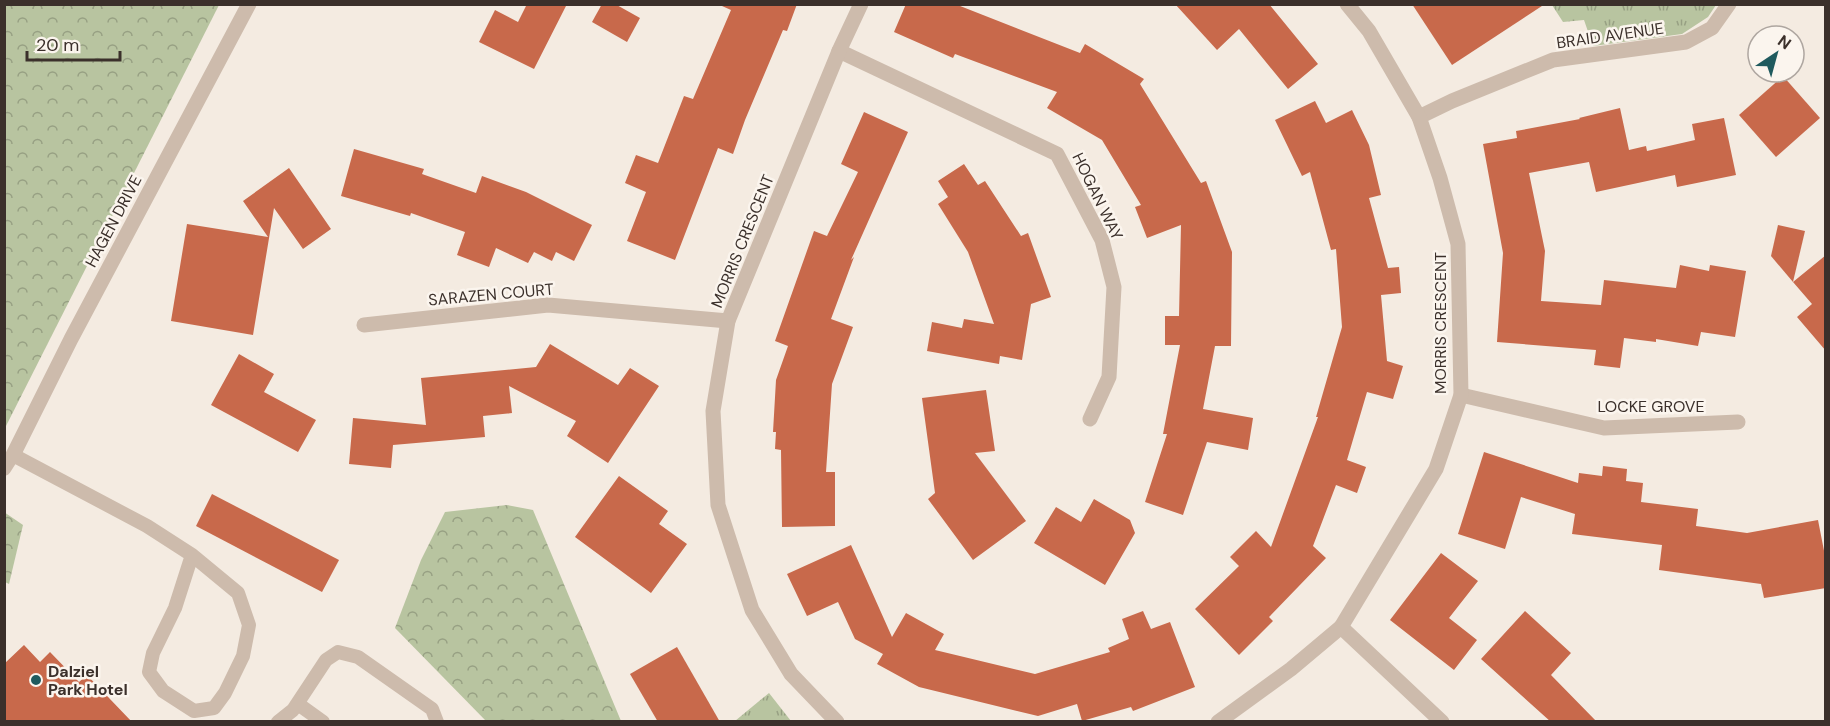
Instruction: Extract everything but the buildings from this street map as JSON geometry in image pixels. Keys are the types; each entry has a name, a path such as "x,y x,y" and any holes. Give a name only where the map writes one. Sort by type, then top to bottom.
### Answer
{"street":[{"name":"HAGEN DRIVE","path":"13,455 71,339 249,4"},
{"name":"MORRIS CRESCENT","path":"837,722 791,674 752,610 718,505 713,411 728,321 839,51 861,4"},
{"name":"MORRIS CRESCENT","path":"1218,722 1291,669 1341,627 1436,469 1461,395 1458,244 1440,178 1419,117 1370,31 1347,4"},
{"name":"BRAID AVENUE","path":"1419,117 1452,101 1553,60 1686,42 1712,28 1730,4"},
{"name":"HOGAN WAY","path":"839,51 1057,154 1102,240 1114,288 1109,377 1090,419"},
{"name":"SARAZEN COURT","path":"364,324 548,305 728,321"},
{"name":"LOCKE GROVE","path":"1461,395 1604,428 1738,422"},
{"path":"1341,627 1442,722"}],"lane":[{"path":"4,469 13,455 147,526 192,555 238,593 249,625 243,656 215,715 194,711 163,691 149,672 153,653 175,608 192,555"},
{"path":"278,722 293,710 326,660 338,651 358,657 432,709 437,722"},
{"path":"298,704 323,722"}],"green space":[{"path":"4,5 219,5 5,428"},
{"path":"1552,5 1716,5 1708,17 1682,34 1593,46 1584,20 1563,22"},
{"path":"507,505 533,510 621,721 486,721 395,628 421,560 445,512"},
{"path":"4,512 23,525 9,584 5,582"},
{"path":"769,693 791,721 735,721"}],"place":[{"name":"Dalziel Park Hotel","path":"36,680"}]}
